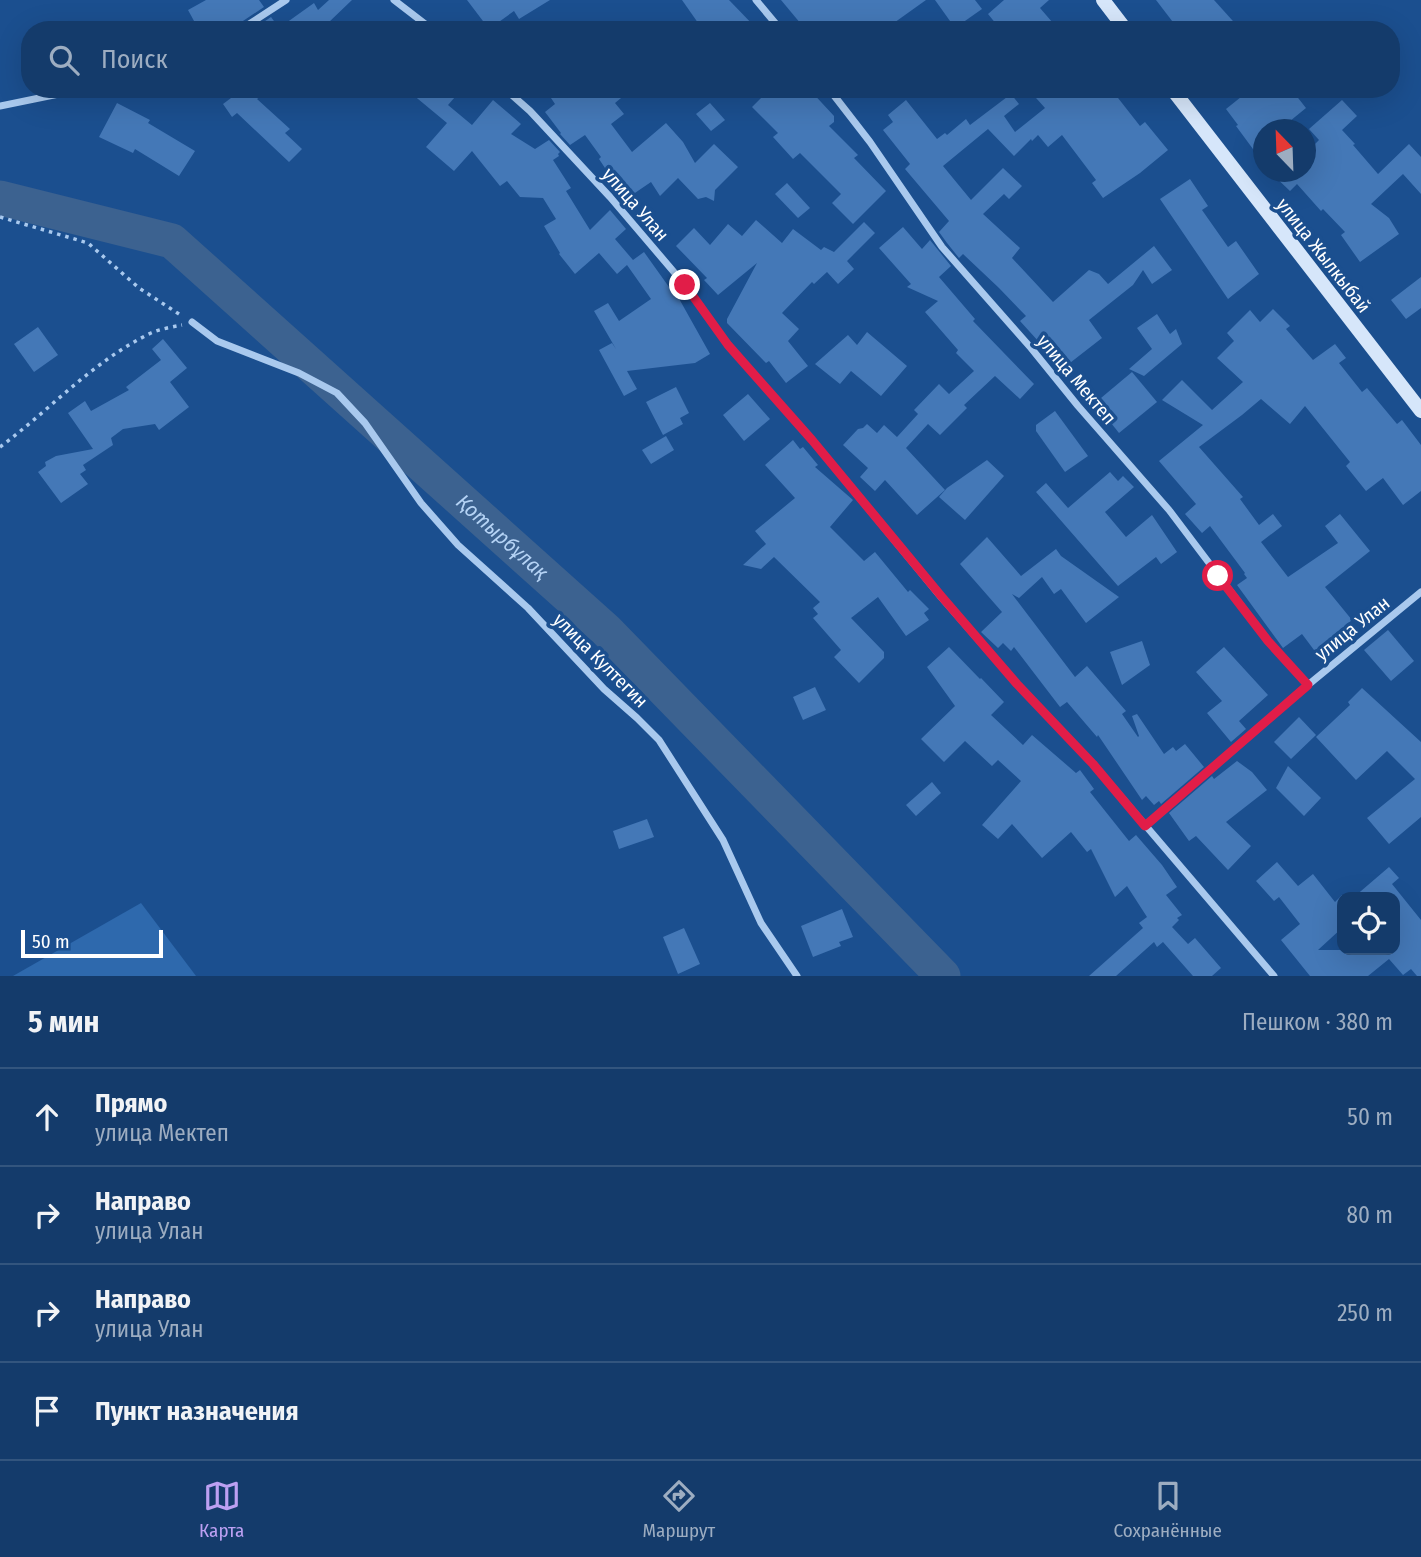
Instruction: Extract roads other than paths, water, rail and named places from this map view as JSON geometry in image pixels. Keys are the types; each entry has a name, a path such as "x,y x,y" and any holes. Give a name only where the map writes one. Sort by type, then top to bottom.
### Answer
{"street":[{"path":"254,21 286,0"},
{"path":"394,0 421,21"},
{"path":"756,0 774,21"},
{"path":"1103,0 1119,21"},
{"path":"0,106 39,98"},
{"name":"улица Улан","path":"515,98 610,197 685,285 728,345 812,440 942,597 1017,684 1093,764 1274,976"},
{"name":"улица Мектеп","path":"837,98 942,247 1169,510 1268,641 1308,685"},
{"name":"улица Жылкыбай","path":"1179,98 1421,411"},
{"name":"улица Култегин","path":"192,322 217,341 299,373 337,393 365,424 421,503 458,545 528,608 604,689 659,740 723,840 761,923 797,976"},
{"name":"улица Улан","path":"1145,826 1308,685 1421,592"}],"waterway":[{"name":"Қотырбұлақ","path":"0,198 172,241 606,630 943,976"}]}
